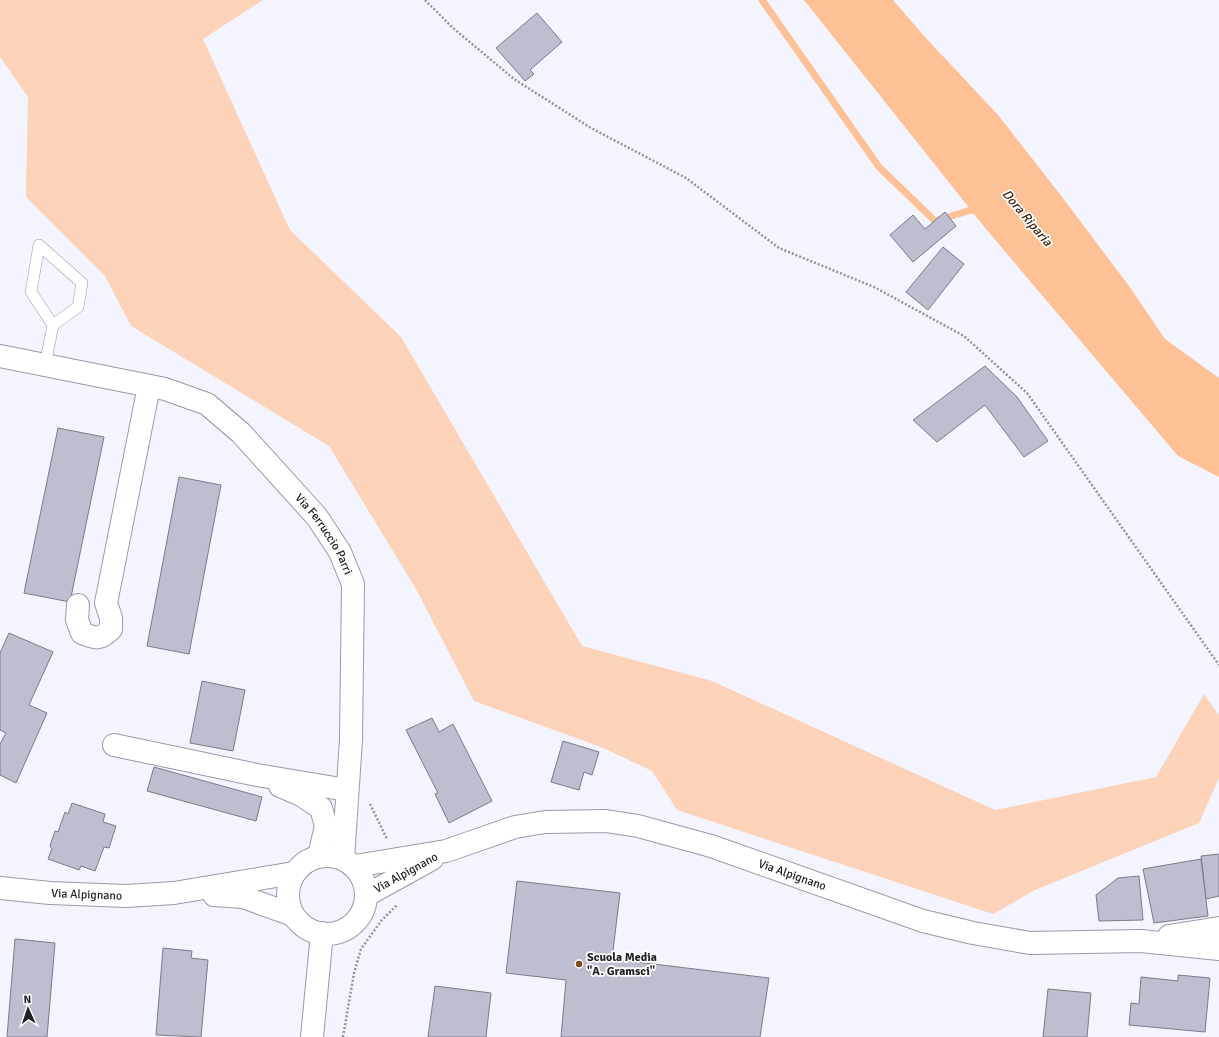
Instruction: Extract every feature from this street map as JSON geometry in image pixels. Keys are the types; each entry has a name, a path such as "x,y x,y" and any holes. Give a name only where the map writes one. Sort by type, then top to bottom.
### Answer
{"street":[{"name":"Via Ferruccio Parri","path":"0,356 165,389 207,404 241,433 317,517 340,552 353,584 351,740 347,790 349,862"},
{"path":"78,605 77,620 82,633 93,638 104,636 111,629 111,618 106,603 149,386"},
{"path":"114,745 258,775 347,790"},
{"path":"258,775 301,795 320,808 326,826 319,856"},
{"name":"Via Alpignano","path":"366,896 398,868 515,827 545,822 606,821 638,826 710,846 923,921 973,934 1030,943 1141,941 1219,949"},
{"path":"319,856 349,862 362,877 366,896 363,909 353,924 338,932 322,933 304,926 293,915 288,896 294,873 303,864 319,856"},
{"name":"Via Alpignano","path":"349,862 398,868"},
{"name":"Via Alpignano","path":"0,888 50,893 126,896 174,892 294,873"},
{"name":"Via Alpignano","path":"174,892 243,896 293,915"},
{"name":"Via Alpignano","path":"1141,941 1219,928"},
{"path":"312,1037 322,933"}],"lane":[{"path":"45,365 53,325 78,307 82,283 39,245 31,292 53,325"}],"path":[{"path":"425,0 453,28 514,79 590,128 686,178 779,248 874,287 964,336 1028,393 1219,665"},
{"path":"343,1037 354,973 361,949 381,921 407,896 388,841 367,799"}],"shaded area":[{"path":"0,0 263,0 203,39 290,230 401,337 582,646 712,681 995,810 1156,777 1204,694 1219,715 1219,778 1199,823 1035,890 993,914 677,810 652,771 601,747 474,701 416,589 329,446 131,326 105,276 26,197 28,97 0,57"}],"water":[{"name":"Dora Riparia","path":"804,0 893,0 924,36 998,115 1129,286 1165,339 1219,378 1219,477 1178,456 986,229"}],"building":[{"path":"537,13 562,42 530,70 534,74 525,81 496,48"},
{"path":"945,212 956,226 913,262 890,235 913,215 925,229"},
{"path":"943,247 964,264 928,310 906,292"},
{"path":"985,366 1017,397 1048,441 1024,457 985,405 937,442 913,420"},
{"path":"58,428 104,437 70,602 24,593"},
{"path":"179,477 221,485 189,654 147,646"},
{"path":"9,633 53,652 29,705 47,713 16,783 0,775 0,744 6,733 0,730 0,653"},
{"path":"202,681 245,690 233,751 190,743"},
{"path":"432,718 439,732 453,724 492,801 449,823 435,794 438,793 406,730"},
{"path":"563,741 599,752 592,775 584,772 579,790 551,782"},
{"path":"154,767 262,797 256,821 147,791"},
{"path":"72,803 105,814 103,822 116,826 109,848 104,847 95,871 81,866 79,870 48,859 52,849 50,846 55,831 58,832 65,812 68,814"},
{"path":"1219,854 1219,896 1206,899 1201,856"},
{"path":"1201,859 1208,916 1154,923 1143,869"},
{"path":"1139,876 1143,920 1099,921 1096,895 1118,878"},
{"name":"Scuola Media \"A. Gramsci\"","path":"517,881 620,893 612,959 769,978 760,1037 561,1037 566,980 506,973"},
{"path":"15,939 55,943 47,1037 7,1037"},
{"path":"163,948 192,951 191,958 208,960 201,1037 156,1035"},
{"path":"1178,975 1210,978 1205,1032 1129,1025 1131,1003 1139,1004 1141,977 1178,981"},
{"path":"435,986 491,993 486,1037 428,1037"},
{"path":"1048,989 1091,993 1087,1037 1043,1037"}],"waterway":[{"path":"762,0 879,167 935,221 971,210 979,211"}],"place":[{"name":"Scuola Media \"A. Gramsci\"","path":"579,964"}]}
